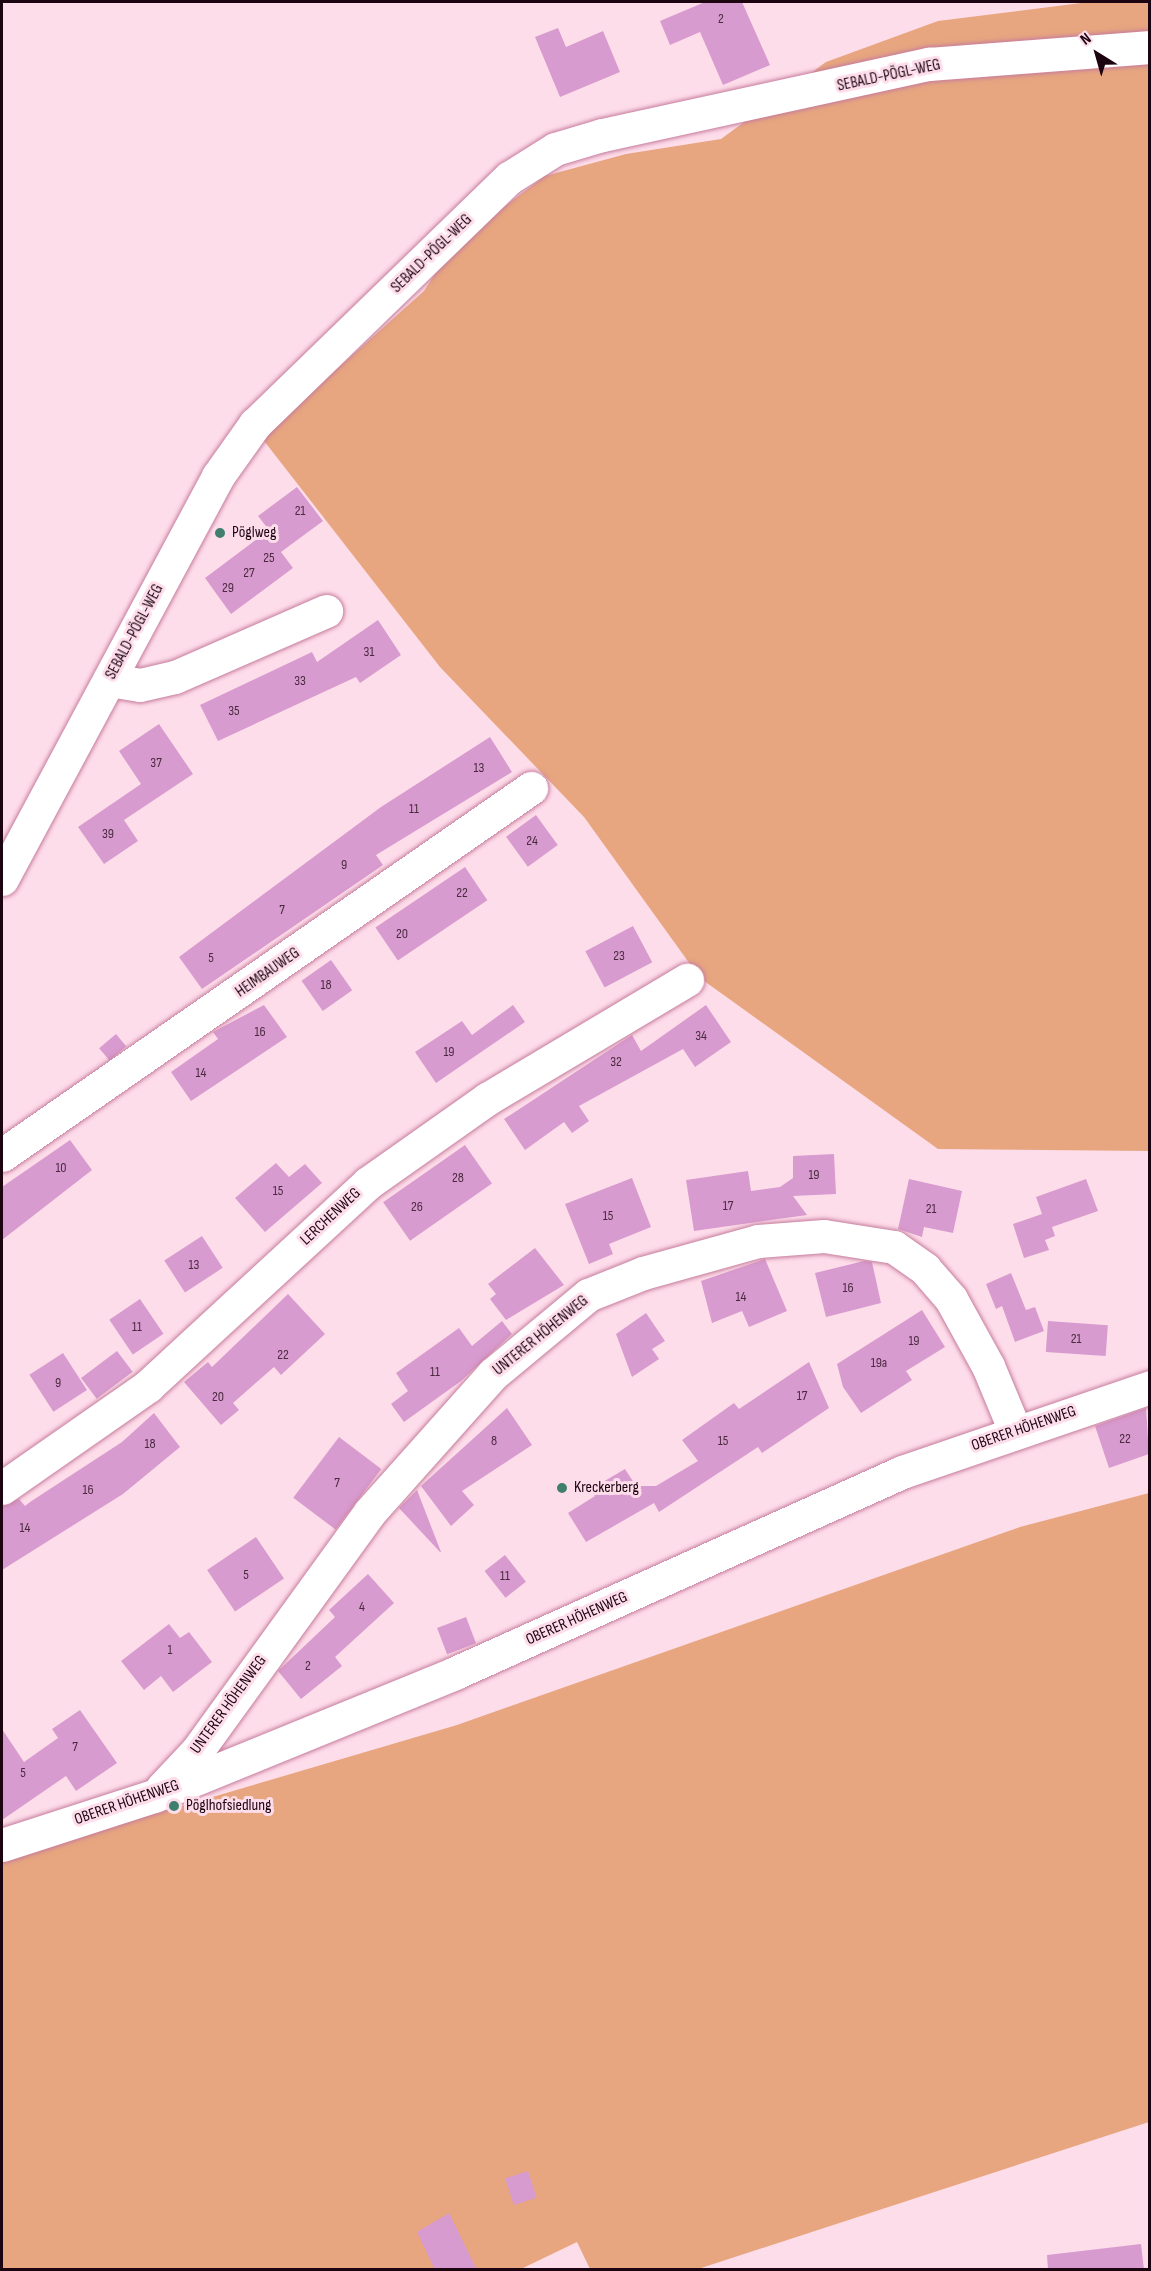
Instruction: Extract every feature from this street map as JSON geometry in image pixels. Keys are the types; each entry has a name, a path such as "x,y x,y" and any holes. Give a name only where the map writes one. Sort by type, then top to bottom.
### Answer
{"street":[{"name":"SEBALD-PÖGL-WEG","path":"2,879 218,476 255,424 509,178 555,148 929,64 1149,47"},
{"path":"109,680 140,685 175,677 326,611"},
{"name":"HEIMBAUWEG","path":"2,1155 531,788"},
{"name":"LERCHENWEG","path":"2,1488 148,1386 368,1183 488,1099 687,980"},
{"name":"UNTERER HÖHENWEG","path":"154,1796 197,1751 370,1512 493,1374 588,1296 643,1273 758,1241 824,1236 894,1246 925,1269 951,1299 988,1366 1015,1431"},
{"name":"OBERER HÖHENWEG","path":"2,1845 154,1796 465,1669 791,1518 1015,1431 1149,1387"}],"shaded area":[{"path":"1089,2 1149,2 1149,1151 938,1149 700,978 584,817 440,667 261,437 424,291 454,244 545,176 626,154 721,139 826,62 938,21"},
{"path":"1149,1493 1149,2122 698,2269 590,2269 577,2242 521,2269 2,2270 2,1859 457,1725 1020,1527"}],"building":[{"path":"705,2 742,2 770,65 723,85 700,32 670,45 660,21"},
{"path":"558,28 566,47 603,31 620,72 560,97 535,37"},
{"path":"297,487 323,521 281,552 293,568 231,614 205,578 269,530 258,516"},
{"path":"378,620 401,655 360,683 356,677 218,741 200,705 312,652 317,662"},
{"path":"159,724 193,774 124,820 138,841 104,864 78,827 141,784 119,751"},
{"path":"490,737 512,772 376,855 383,865 202,989 179,957 381,807"},
{"path":"536,815 558,845 528,867 506,837"},
{"path":"465,867 487,900 398,961 375,927"},
{"path":"633,926 652,962 605,988 585,951"},
{"path":"331,960 352,990 323,1011 302,981"},
{"path":"264,1005 287,1037 191,1101 171,1072 218,1039 213,1032"},
{"path":"513,1005 525,1022 436,1083 415,1052 462,1021 472,1035"},
{"path":"706,1005 731,1042 695,1067 683,1049 579,1106 589,1121 572,1133 564,1122 525,1150 504,1119 632,1035 641,1051"},
{"path":"116,1034 126,1046 109,1060 99,1048"},
{"path":"70,1140 92,1170 2,1240 2,1187"},
{"path":"465,1145 492,1184 410,1241 383,1202"},
{"path":"834,1154 836,1194 793,1196 807,1215 694,1231 686,1180 748,1171 751,1191 780,1187 793,1178 793,1156"},
{"path":"276,1163 289,1177 305,1164 322,1183 265,1232 235,1198"},
{"path":"632,1178 651,1227 609,1244 613,1254 589,1264 565,1204"},
{"path":"909,1179 962,1191 953,1233 924,1227 922,1237 898,1229"},
{"path":"1086,1179 1098,1211 1052,1227 1055,1236 1045,1240 1049,1250 1024,1258 1013,1224 1042,1214 1036,1197"},
{"path":"202,1236 223,1268 185,1292 164,1261"},
{"path":"535,1248 564,1285 506,1320 490,1299 496,1294 488,1284"},
{"path":"765,1259 787,1311 749,1327 742,1311 712,1323 701,1281"},
{"path":"864,1261 872,1262 881,1303 826,1317 815,1273"},
{"path":"1011,1273 1026,1310 1035,1307 1044,1331 1015,1342 1002,1306 996,1309 986,1284"},
{"path":"288,1294 325,1334 281,1375 274,1367 233,1403 239,1410 221,1425 184,1382 208,1362 212,1367"},
{"path":"140,1299 163,1334 133,1355 109,1320"},
{"path":"922,1310 945,1347 906,1371 912,1380 861,1413 843,1387 837,1364"},
{"path":"646,1313 665,1341 652,1349 659,1359 632,1377 616,1334"},
{"path":"502,1321 512,1334 461,1381 404,1422 391,1404 408,1391 396,1373 459,1328 472,1346"},
{"path":"1048,1321 1108,1325 1106,1356 1046,1352"},
{"path":"117,1351 133,1372 97,1399 81,1378"},
{"path":"63,1353 87,1390 53,1412 29,1375"},
{"path":"809,1362 829,1408 762,1453 758,1447 659,1512 654,1503 586,1542 568,1513 595,1496 591,1489 625,1469 636,1486 656,1486 698,1461 682,1440 734,1403 739,1409"},
{"path":"507,1408 532,1445 462,1491 474,1505 451,1526 421,1486"},
{"path":"1146,1408 1149,1454 1109,1468 1095,1426"},
{"path":"154,1413 180,1447 123,1494 2,1570 2,1506 19,1499 25,1506 122,1442"},
{"path":"339,1437 381,1469 336,1530 293,1498"},
{"path":"417,1490 441,1552 399,1508"},
{"path":"256,1537 284,1578 235,1611 207,1570"},
{"path":"505,1555 526,1582 505,1598 485,1571"},
{"path":"368,1574 394,1603 335,1657 342,1666 301,1699 278,1671 335,1617 329,1610"},
{"path":"466,1617 476,1643 447,1654 437,1628"},
{"path":"169,1624 180,1638 189,1632 212,1662 173,1692 161,1676 144,1690 121,1661"},
{"path":"80,1710 117,1763 76,1791 66,1776 2,1820 2,1729 24,1762 58,1738 52,1729"},
{"path":"528,2171 537,2198 514,2205 505,2178"},
{"path":"449,2213 477,2270 435,2270 417,2232"},
{"path":"1141,2244 1144,2270 1048,2270 1047,2255"}],"place":[{"name":"Pöglweg","path":"220,533"},
{"name":"Kreckerberg","path":"562,1488"},
{"name":"Pöglhofsiedlung","path":"174,1806"}]}
